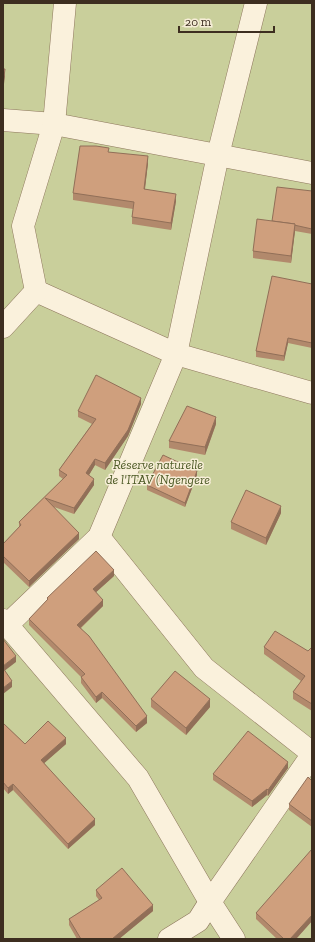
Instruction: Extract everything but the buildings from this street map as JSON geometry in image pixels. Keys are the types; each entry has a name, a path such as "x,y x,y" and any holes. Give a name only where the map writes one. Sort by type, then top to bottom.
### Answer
{"street":[{"path":"36,291 23,226 54,124 65,3"},
{"path":"234,939 210,902 138,778 5,622 99,537 176,354 218,155 256,3"},
{"path":"3,120 54,124 312,173"},
{"path":"3,327 36,291"},
{"path":"36,291 176,354 312,393"},
{"path":"99,537 204,668 312,754 198,921 169,939"}],"green space":[{"name":"Réserve naturelle de l'ITAV (Ngengere","path":"3,3 312,3 312,939 3,939"}]}
